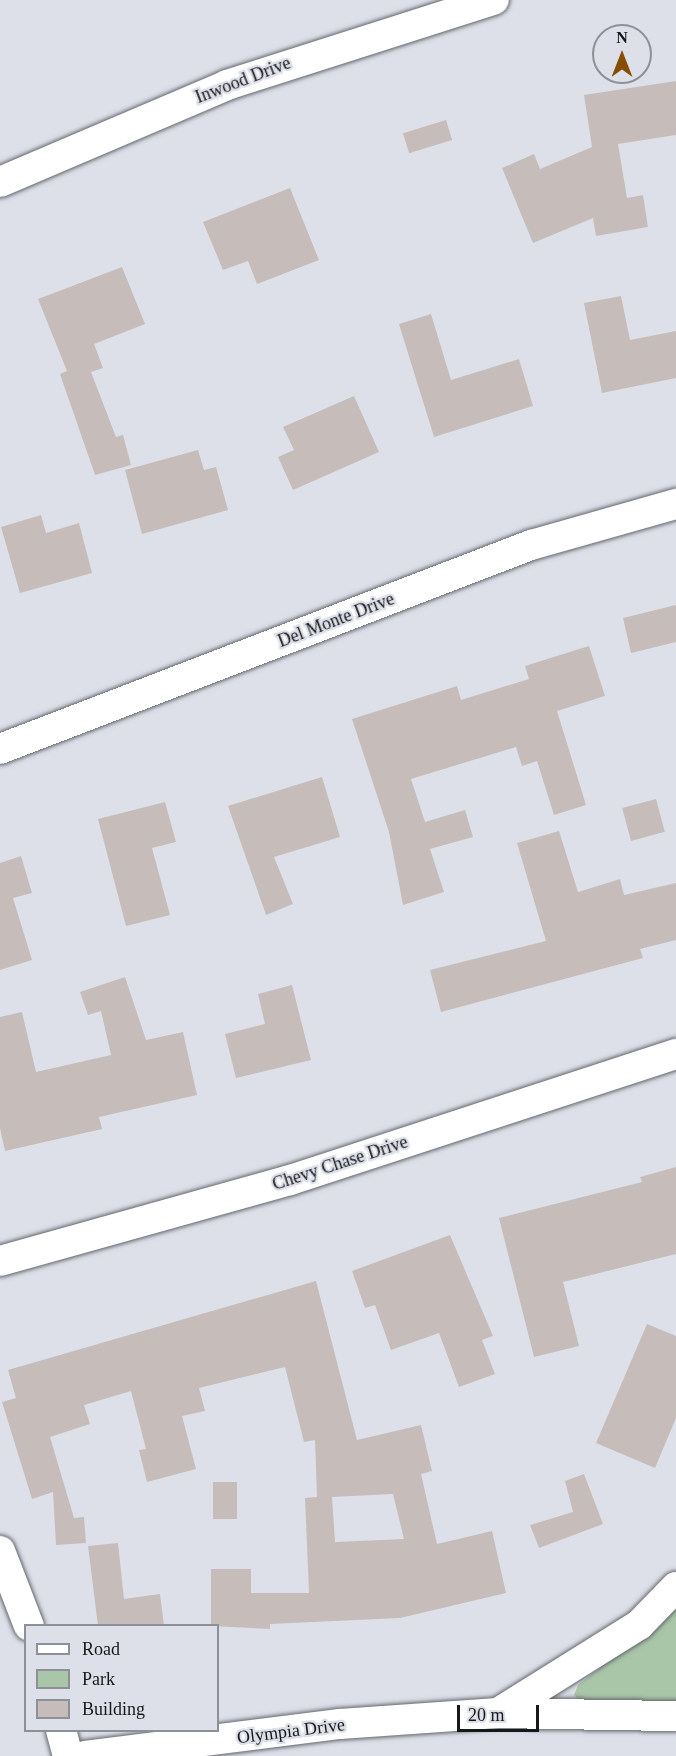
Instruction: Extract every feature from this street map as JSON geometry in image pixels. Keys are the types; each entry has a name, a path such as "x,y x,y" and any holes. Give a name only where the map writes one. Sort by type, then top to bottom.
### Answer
{"street":[{"name":"Inwood Drive","path":"0,182 227,85 494,0"},
{"name":"Del Monte Drive","path":"0,749 531,545 676,504"},
{"name":"Chevy Chase Drive","path":"0,1261 290,1180 676,1054"},
{"path":"0,1551 28,1624"},
{"name":"Olympia Drive","path":"498,1713 639,1625 676,1587"},
{"name":"Olympia Drive","path":"85,1756 340,1724 498,1713 676,1716"},
{"path":"61,1732 68,1756"}],"green space":[{"path":"676,1609 676,1702 581,1702 574,1695 578,1685"}],"building":[{"path":"676,81 676,135 618,144 627,198 643,195 648,227 596,236 593,218 533,243 502,168 534,154 540,169 592,147 584,95"},
{"path":"446,120 452,140 409,153 403,133"},
{"path":"290,188 319,260 257,284 248,261 223,270 203,222"},
{"path":"122,267 145,324 94,344 103,368 91,372 116,437 123,435 131,465 95,475 60,374 67,371 38,299"},
{"path":"621,296 630,340 676,331 676,378 602,393 584,303"},
{"path":"431,314 451,380 519,359 533,406 434,437 399,324"},
{"path":"354,396 379,452 293,490 278,457 294,450 283,427"},
{"path":"198,450 204,470 216,467 228,510 142,534 125,470"},
{"path":"41,515 46,533 79,523 92,573 20,593 1,527"},
{"path":"676,605 676,642 631,653 623,618"},
{"path":"589,646 605,696 557,711 586,805 554,815 537,761 522,766 516,747 411,779 425,822 465,810 473,837 430,849 444,892 403,905 389,832 352,719 457,686 461,700 529,679 525,666"},
{"path":"322,777 340,837 274,857 293,904 266,915 228,806"},
{"path":"656,799 665,832 631,841 622,808"},
{"path":"165,802 176,842 152,848 170,915 126,926 98,819"},
{"path":"559,831 578,892 620,879 624,895 676,883 676,940 640,949 643,958 441,1012 430,970 546,941 517,843"},
{"path":"21,856 32,893 13,898 32,960 0,970 0,863"},
{"path":"125,977 146,1040 183,1032 197,1095 99,1117 102,1129 5,1151 0,1128 0,1017 22,1012 36,1072 111,1055 101,1011 88,1015 80,992"},
{"path":"292,985 311,1060 236,1078 225,1034 265,1024 258,994"},
{"path":"676,1167 676,1254 563,1282 579,1346 534,1357 499,1218 642,1182 640,1177"},
{"path":"450,1235 493,1336 482,1340 495,1374 459,1387 439,1333 391,1350 375,1305 365,1308 352,1271"},
{"path":"316,1281 357,1440 421,1425 432,1471 421,1474 437,1544 492,1531 506,1593 400,1618 270,1624 270,1629 211,1624 211,1569 251,1569 251,1593 309,1593 305,1498 317,1497 315,1440 304,1442 285,1367 199,1388 205,1411 182,1416 196,1469 147,1482 139,1450 146,1449 131,1391 84,1405 90,1424 50,1437 74,1518 84,1517 86,1543 56,1545 53,1492 32,1499 2,1402 16,1398 8,1370","holes":["393,1494 404,1539 335,1542 332,1497"]},
{"path":"647,1324 676,1336 676,1418 655,1468 596,1443"},
{"path":"584,1474 603,1524 539,1548 530,1525 573,1512 565,1481"},
{"path":"213,1482 237,1482 237,1519 213,1519"},
{"path":"118,1543 124,1599 160,1594 164,1624 98,1624 88,1546"}]}
